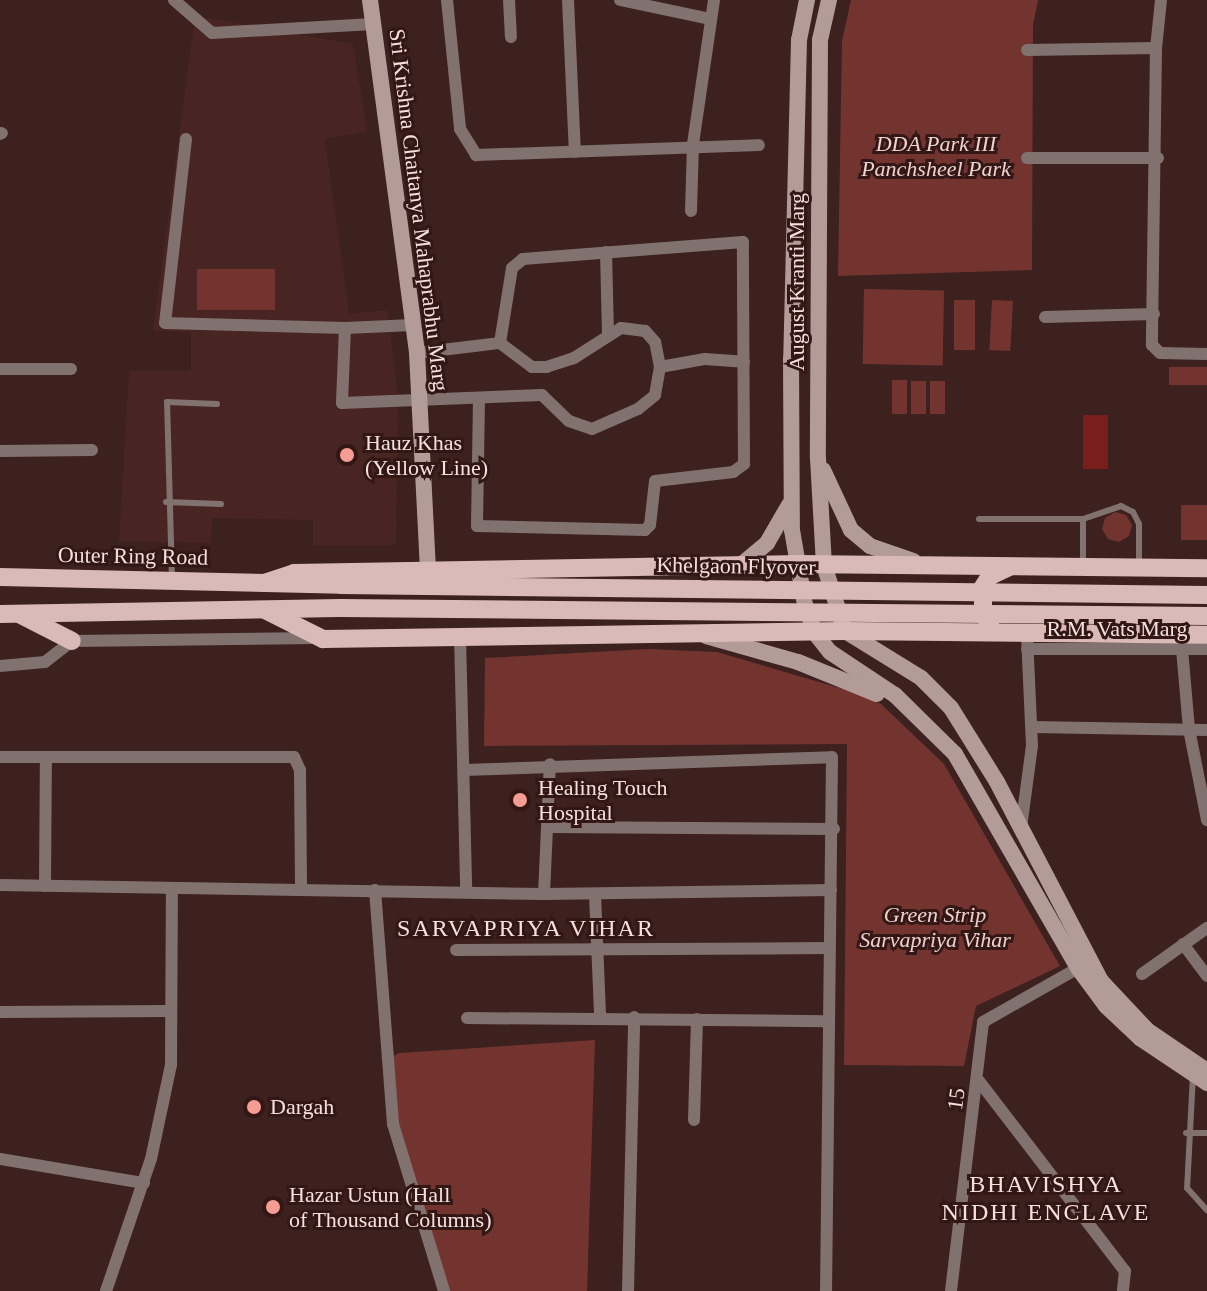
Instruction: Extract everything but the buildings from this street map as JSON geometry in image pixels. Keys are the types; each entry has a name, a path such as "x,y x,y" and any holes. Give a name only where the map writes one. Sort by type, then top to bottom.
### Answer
{"main road":[{"name":"Sri Krishna Chaitanya Mahaprabhu Marg","path":"370,0 417,353 428,570"},
{"name":"August Kranti Marg","path":"807,0 799,40 792,215 791,499 798,564 815,633"},
{"name":"August Kranti Marg","path":"829,0 820,40 818,458 824,565 845,631"},
{"path":"818,458 839,511 861,540 883,553 938,567"},
{"path":"741,565 767,543 791,499"},
{"path":"264,583 294,573 798,564 1207,568"},
{"path":"1014,566 990,576 980,600 990,625 1023,640"},
{"path":"639,567 663,577 673,601 663,625 639,635"},
{"name":"Outer Ring Road","path":"0,577 264,583"},
{"name":"Khelgaon Flyover","path":"264,583 1207,595"},
{"name":"Khelgaon Flyover","path":"265,610 340,608 1207,616"},
{"path":"0,624 9,614 265,610 323,639 845,631 1023,640 1207,635"},
{"path":"9,614 72,641"},
{"path":"845,631 921,678 951,708 1021,828 1055,914"},
{"path":"815,633 830,652 918,715 963,767 1055,914 1083,965 1122,1023 1202,1076"},
{"path":"701,635 858,684 918,715"}],"street":[{"path":"174,0 212,33 373,24"},
{"path":"447,0 460,129 469,151 482,157 693,144 759,145"},
{"path":"509,0 511,37"},
{"path":"568,0 575,152"},
{"path":"620,0 711,19"},
{"path":"691,211 693,144 714,0"},
{"path":"1161,0 1156,48 1155,350 1207,354"},
{"path":"1027,50 1156,48"},
{"path":"186,139 165,323 345,328 413,325"},
{"path":"1027,158 1158,158"},
{"path":"479,398 477,526 640,531 650,525 655,481 742,468 743,242 606,252 516,263 500,343"},
{"path":"606,252 608,335"},
{"path":"1045,317 1154,314"},
{"path":"345,328 342,403 542,395 569,421 592,429 638,409 655,395 660,367 655,342 645,331 621,328 574,358 547,367 532,367 500,343 417,353"},
{"path":"660,367 705,359 744,362"},
{"path":"0,369 71,369"},
{"path":"0,451 92,450"},
{"path":"460,636 466,889"},
{"path":"0,666 45,662 72,641 323,639"},
{"path":"1021,828 1032,727 1023,640"},
{"name":"R.M. Vats Marg","path":"1023,640 1207,649"},
{"path":"1182,649 1189,729 1207,820"},
{"path":"1032,727 1207,730"},
{"path":"0,757 294,757 300,770 301,888"},
{"path":"45,886 46,757"},
{"path":"464,770 550,764 832,757 834,829 827,1021 826,1291"},
{"path":"544,894 550,764"},
{"path":"548,827 834,829"},
{"path":"0,885 466,889 544,894 831,890"},
{"path":"106,1291 144,1183 171,1065 172,888"},
{"path":"375,890 393,1124 444,1291"},
{"path":"595,894 600,1015"},
{"path":"1142,974 1207,928"},
{"path":"1183,944 1207,976"},
{"path":"456,950 829,948"},
{"name":"15","path":"951,1291 985,1020 1083,965"},
{"path":"0,1012 170,1011"},
{"path":"467,1018 600,1015 827,1021"},
{"path":"628,1291 634,1017"},
{"path":"694,1120 697,1019"},
{"path":"979,1081 1125,1271 1124,1291"},
{"path":"0,1159 144,1183"}],"lane":[{"path":"172,581 166,502 167,402 217,404"},
{"path":"166,502 221,504"},
{"path":"979,519 1098,518 1114,506 1133,512 1139,524 1139,567"},
{"path":"1083,519 1083,566"},
{"path":"1202,1076 1186,1133 1187,1188 1207,1210"},
{"path":"1186,1133 1207,1133"}],"shaded area":[{"path":"195,16 353,44 367,131 325,139 349,314 387,310 390,326 398,401 396,545 313,545 313,520 212,518 211,543 119,541 129,371 191,371 191,332 153,331"},
{"path":"1083,415 1108,415 1108,469 1083,469"}],"green space":[{"name":"DDA Park III Panchsheel Park","path":"851,0 1038,0 1033,25 1032,270 838,276 842,41"},
{"path":"197,269 275,269 275,310 197,310"},
{"path":"864,289 944,290 943,365 863,364"},
{"path":"954,300 975,300 975,350 954,350"},
{"path":"992,300 1013,301 1010,351 989,350"},
{"path":"1169,367 1207,367 1207,385 1169,385"},
{"path":"892,380 907,380 907,414 892,414"},
{"path":"911,381 926,381 926,414 911,414"},
{"path":"930,381 945,381 945,414 930,414"},
{"path":"1181,505 1207,505 1207,540 1181,540"},
{"path":"1115,512 1126,515 1132,525 1129,536 1119,542 1108,539 1102,529 1105,518"},
{"name":"Green Strip Sarvapriya Vihar","path":"649,649 717,652 853,692 881,704 944,764 1060,966 976,1006 964,1066 844,1065 847,744 484,746 485,658"},
{"path":"595,1040 587,1291 444,1291 403,1165 387,1060 399,1053"}],"place":[{"name":"Hauz Khas (Yellow Line)","path":"347,455"},
{"name":"Healing Touch Hospital","path":"520,800"},
{"name":"Dargah","path":"254,1107"},
{"name":"Hazar Ustun (Hall of Thousand Columns)","path":"273,1207"}],"district":[{"name":"SARVAPRIYA VIHAR","path":"526,929"},
{"name":"BHAVISHYA NIDHI ENCLAVE","path":"1046,1199"}]}
